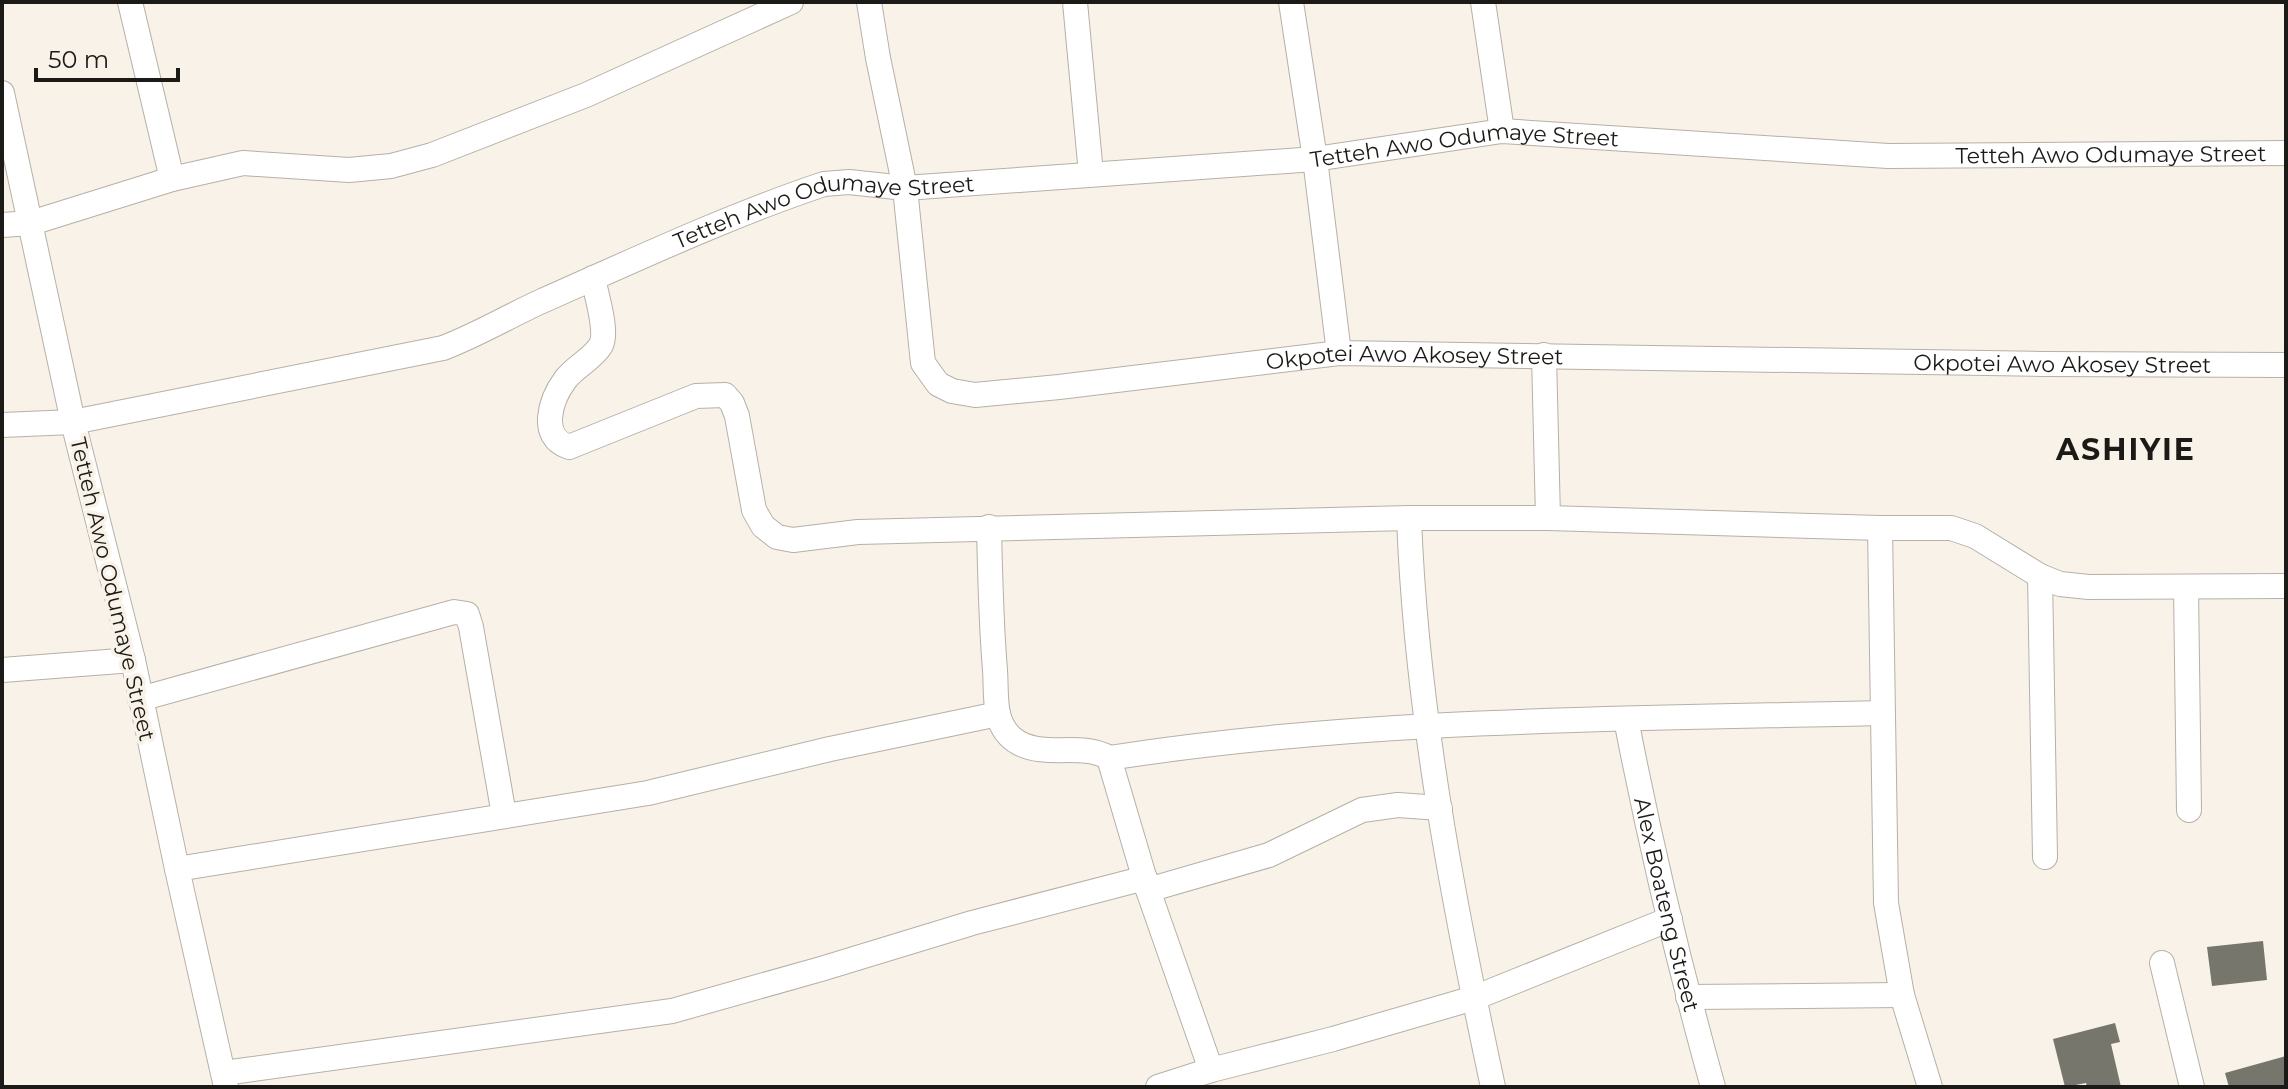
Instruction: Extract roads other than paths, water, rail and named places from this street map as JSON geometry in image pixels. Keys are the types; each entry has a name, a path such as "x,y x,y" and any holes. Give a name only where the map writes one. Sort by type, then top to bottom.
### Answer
{"street":[{"path":"130,2 172,179"},
{"path":"2,225 31,223 172,179 243,163 349,170 391,166 432,155 586,95 791,2"},
{"name":"Okpotei Awo Akosey Street","path":"869,2 905,188 923,363 938,384 952,391 975,395 1059,387 1339,353 2286,365"},
{"path":"1075,2 1091,174"},
{"path":"1291,2 1315,159 1339,353"},
{"path":"1483,2 1502,131"},
{"path":"2,93 73,422 2,425"},
{"name":"Tetteh Awo Odumaye Street","path":"225,1080 133,660 73,422 443,348 657,250 824,184 849,182 905,188 1315,159 1502,131 1888,156 2286,153"},
{"path":"593,278 604,334 600,346 566,379 550,409 550,426 559,444 569,447 587,441 696,396 725,395 737,416 754,510 763,526 777,537 793,540 858,532 989,527 1409,518 1548,518 1951,528 1975,536 2040,576 2060,584 2186,588 2286,586"},
{"path":"1544,355 1548,518"},
{"path":"1409,518 1412,592 1440,808 1493,1087"},
{"path":"989,527 998,714 1008,735 1033,749 1093,751 1109,758 1160,750 1428,725 1883,713"},
{"path":"1880,528 1886,903 1902,995 1930,1087"},
{"path":"2040,576 2045,857"},
{"path":"2186,588 2189,810"},
{"path":"140,699 454,612 467,614 504,815"},
{"path":"2,670 133,660"},
{"path":"177,869 648,793 830,749 998,714"},
{"name":"Alex Boateng Street","path":"1626,719 1644,815 1713,1087"},
{"path":"1109,758 1146,884 1211,1070"},
{"path":"225,1080 672,1011 972,923 1269,855 1362,810 1398,805 1440,808"},
{"path":"1158,1087 1474,998 1670,919"},
{"path":"2162,963 2192,1087"},
{"path":"1688,997 1902,995"}],"district":[{"name":"ASHIYIE","path":"2126,450"}]}
